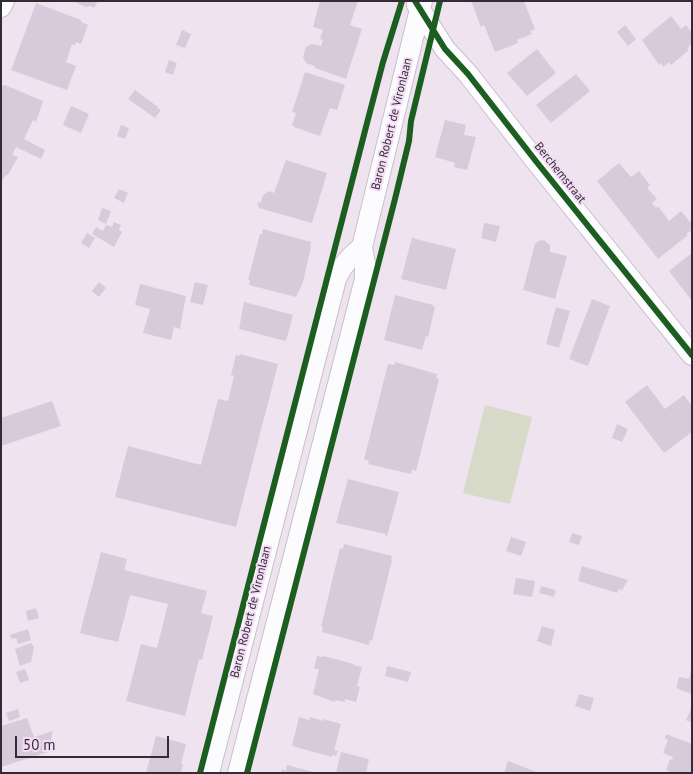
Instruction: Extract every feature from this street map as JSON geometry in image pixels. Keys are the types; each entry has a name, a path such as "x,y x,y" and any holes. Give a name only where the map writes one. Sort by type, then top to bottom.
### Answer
{"street":[{"path":"1,7 4,1"},
{"name":"Baron Robert de Vironlaan","path":"238,773 363,288 365,264 362,247 419,4"},
{"name":"Berchemstraat","path":"419,4 445,49 468,74 692,355"},
{"name":"Baron Robert de Vironlaan","path":"209,773 336,279 346,261 362,247"},
{"path":"336,279 343,277 354,278 359,281 363,288"},
{"path":"225,712 252,719"}],"green space":[{"path":"485,405 532,417 510,504 463,493"}],"building":[{"path":"73,1 98,1 94,8 86,7"},
{"path":"320,1 358,1 350,25 362,29 346,79 315,68 315,66 306,63 303,57 306,47 312,44 321,46 323,40 320,39 323,30 313,27"},
{"path":"471,1 524,1 535,29 530,31 532,34 517,40 518,43 495,52 484,25 481,27"},
{"path":"36,3 81,20 81,22 88,25 81,44 76,42 75,45 72,44 66,62 76,66 67,90 11,70"},
{"path":"671,16 681,29 686,25 692,33 692,44 687,48 689,50 671,65 669,62 663,67 661,63 659,65 642,40"},
{"path":"625,25 636,39 628,46 617,32"},
{"path":"182,30 191,34 185,48 176,45"},
{"path":"537,49 556,73 527,96 507,73"},
{"path":"169,60 177,63 173,75 165,72"},
{"path":"305,72 345,85 337,110 330,108 320,136 292,125 296,113 292,112"},
{"path":"576,74 590,91 551,123 536,105"},
{"path":"5,85 43,101 36,122 33,120 24,139 45,150 41,159 16,147 12,155 18,157 8,175 1,182 1,86"},
{"path":"135,90 161,110 155,118 128,99"},
{"path":"71,106 89,114 81,133 63,125"},
{"path":"445,120 466,125 464,135 476,137 467,170 454,167 455,163 435,157"},
{"path":"121,125 129,128 125,139 117,136"},
{"path":"286,160 327,173 312,223 259,208 257,203 261,202 263,195 269,191 274,193"},
{"path":"619,163 631,177 639,171 650,185 647,188 657,199 652,203 656,208 658,206 669,221 681,211 692,224 692,230 686,234 688,235 658,259 597,181"},
{"path":"119,189 128,193 124,203 114,198"},
{"path":"102,208 111,211 106,224 98,220"},
{"path":"114,222 121,225 119,230 122,232 114,247 92,234 96,227 103,231 106,225 112,227"},
{"path":"484,223 500,226 496,242 481,238"},
{"path":"263,229 311,242 303,282 296,297 249,285 250,280 248,280"},
{"path":"87,233 95,238 89,248 81,243"},
{"path":"412,238 456,249 446,290 401,279"},
{"path":"544,240 550,245 550,252 567,256 555,299 523,290 535,244 538,241"},
{"path":"692,253 692,301 669,271"},
{"path":"99,282 106,288 99,297 92,291"},
{"path":"195,282 208,285 203,305 190,302"},
{"path":"140,284 186,296 180,329 174,327 171,340 143,333 150,309 135,305"},
{"path":"395,295 435,307 428,337 426,336 422,350 384,340"},
{"path":"592,299 610,306 588,366 569,359"},
{"path":"244,302 293,315 286,341 239,329"},
{"path":"556,307 570,311 559,348 546,344"},
{"path":"240,354 278,364 236,527 115,497 128,446 201,465 218,399 228,401 234,376 231,375 236,355 239,356"},
{"path":"395,362 437,374 436,378 439,379 416,471 412,470 411,474 368,464 369,461 364,459 388,364 394,365"},
{"path":"647,385 665,409 684,395 692,406 692,432 664,453 625,402"},
{"path":"52,401 61,426 1,446 1,418"},
{"path":"617,424 628,429 622,442 612,438"},
{"path":"348,479 399,492 387,536 385,536 386,534 336,523"},
{"path":"572,533 582,536 579,545 569,542"},
{"path":"511,537 526,542 521,556 506,551"},
{"path":"344,544 392,556 372,641 370,640 369,645 322,632 323,627 321,627 340,548 343,549"},
{"path":"101,552 127,559 124,570 207,591 201,613 213,616 202,660 199,659 185,716 126,701 141,644 157,648 168,604 130,595 118,642 80,633"},
{"path":"582,566 628,580 622,590 619,589 617,593 578,581"},
{"path":"516,578 535,581 532,597 513,594"},
{"path":"541,586 556,590 554,597 539,593"},
{"path":"36,608 39,618 28,621 26,611"},
{"path":"542,626 555,630 551,646 537,641"},
{"path":"28,629 31,640 18,644 16,638 12,639 10,635"},
{"path":"31,643 34,647 31,662 20,666 15,649"},
{"path":"317,656 362,667 357,686 360,687 356,702 345,699 345,702 335,700 335,702 313,694 319,670 314,668"},
{"path":"387,666 411,672 408,682 385,676"},
{"path":"25,669 29,680 20,683 16,672"},
{"path":"691,670 692,694 676,688 679,677 689,679"},
{"path":"579,694 594,698 590,711 575,706"},
{"path":"692,707 692,723 686,720"},
{"path":"18,709 20,717 9,721 6,713"},
{"path":"299,717 310,720 310,717 323,721 323,719 341,724 334,750 338,751 336,756 332,755 332,757 292,746"},
{"path":"27,718 34,737 53,731 48,752 1,767 1,726"},
{"path":"666,734 692,744 692,773 672,773 666,770 670,759 672,760 673,757 663,753 668,740 665,738"},
{"path":"156,736 186,744 181,764 183,764 181,773 146,773"},
{"path":"341,752 369,759 366,773 336,773"},
{"path":"508,761 539,773 504,773"},
{"path":"287,765 314,773 281,773 282,769 286,771"}],"cycle path":[{"path":"200,773 367,123 402,1"},
{"path":"415,1 445,49 468,74 692,355"},
{"path":"247,773 395,199 409,141 411,121 440,1"}]}
